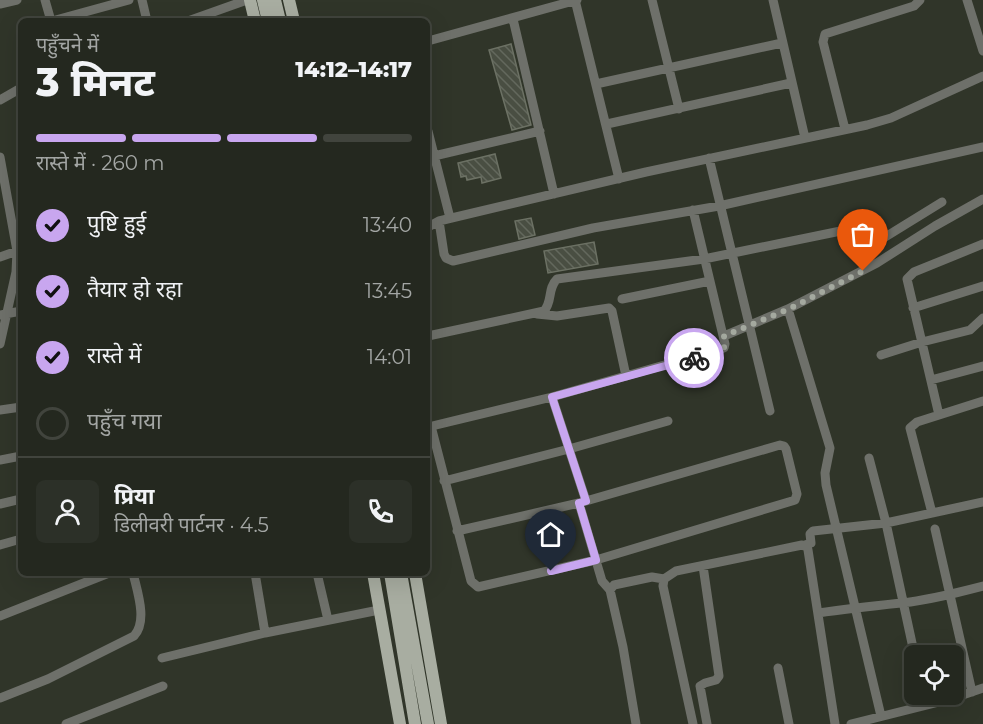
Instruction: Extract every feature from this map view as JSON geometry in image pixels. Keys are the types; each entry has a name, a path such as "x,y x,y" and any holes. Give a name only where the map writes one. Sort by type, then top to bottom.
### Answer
{"main road":[{"path":"249,0 254,18"},
{"path":"263,0 267,18"},
{"path":"275,0 279,18"},
{"path":"289,0 293,18"},
{"path":"373,576 400,724"},
{"path":"390,576 415,724"},
{"path":"402,576 428,724"},
{"path":"416,576 441,724"}],"street":[{"path":"0,4 16,0"},
{"path":"45,0 50,18"},
{"path":"62,18 129,0"},
{"path":"142,0 146,18"},
{"path":"197,18 249,0"},
{"path":"430,40 576,0 619,179"},
{"path":"652,0 679,109"},
{"path":"773,0 805,138"},
{"path":"845,129 823,42 825,34 914,6 920,0"},
{"path":"967,0 983,51"},
{"path":"513,19 554,194"},
{"path":"596,84 782,43"},
{"path":"983,76 891,117 434,221 444,254 446,258 453,261 593,228 719,206 983,147"},
{"path":"606,124 791,83"},
{"path":"0,100 18,90"},
{"path":"434,156 540,130"},
{"path":"430,139 450,218"},
{"path":"0,157 17,251 16,272 4,314 0,344"},
{"path":"709,158 770,411"},
{"path":"724,336 789,309 889,257 949,217 983,199"},
{"path":"882,239 942,202"},
{"path":"430,426 552,397 724,348 724,336 693,210"},
{"path":"537,314 548,306 551,289 556,279 704,259 865,226 875,236 882,239 889,257"},
{"path":"939,415 906,284 910,274 983,244"},
{"path":"0,257 17,251"},
{"path":"622,299 710,281"},
{"path":"912,308 983,286"},
{"path":"430,336 537,314 557,316 609,308 612,311 626,376"},
{"path":"789,309 830,448 825,478 881,716"},
{"path":"881,355 970,330 983,318"},
{"path":"931,380 983,366"},
{"path":"552,397 569,449 602,581 610,590 623,646 636,724"},
{"path":"932,513 910,431 913,424 983,401"},
{"path":"0,410 18,407"},
{"path":"444,481 668,421"},
{"path":"430,430 457,531 471,581 478,587 596,560 792,501 795,500 797,494 786,449 780,446 583,502 457,531"},
{"path":"0,460 18,457"},
{"path":"869,458 886,523 912,645"},
{"path":"0,504 18,500"},
{"path":"610,590 614,585 652,577 664,579 676,571 805,545 811,543 811,532 886,523 982,502 983,514"},
{"path":"935,530 972,692"},
{"path":"0,545 18,540"},
{"path":"805,545 808,550 835,724"},
{"path":"703,566 718,676 716,681 700,686 707,724"},
{"path":"0,616 96,576"},
{"path":"0,698 48,679 134,636 139,625 140,606 134,576"},
{"path":"256,576 265,633"},
{"path":"318,576 328,620"},
{"path":"664,579 663,586 693,724"},
{"path":"818,613 903,603 951,595 983,586"},
{"path":"162,658 265,633 379,610"},
{"path":"778,669 789,724"},
{"path":"66,724 163,686"},
{"path":"851,724 926,706 983,688"}],"building":[{"path":"511,44 531,125 512,130 489,50"},
{"path":"495,154 501,178 482,183 481,177 467,180 466,176 461,177 458,163"},
{"path":"531,218 535,235 519,239 515,221"},
{"path":"594,242 598,264 548,273 544,251"}],"way so far":[{"path":"694,358 720,351 724,348 724,336 770,318 863,271"}],"route":[{"path":"551,571 596,560 579,503 586,501 552,397 694,358"}]}
